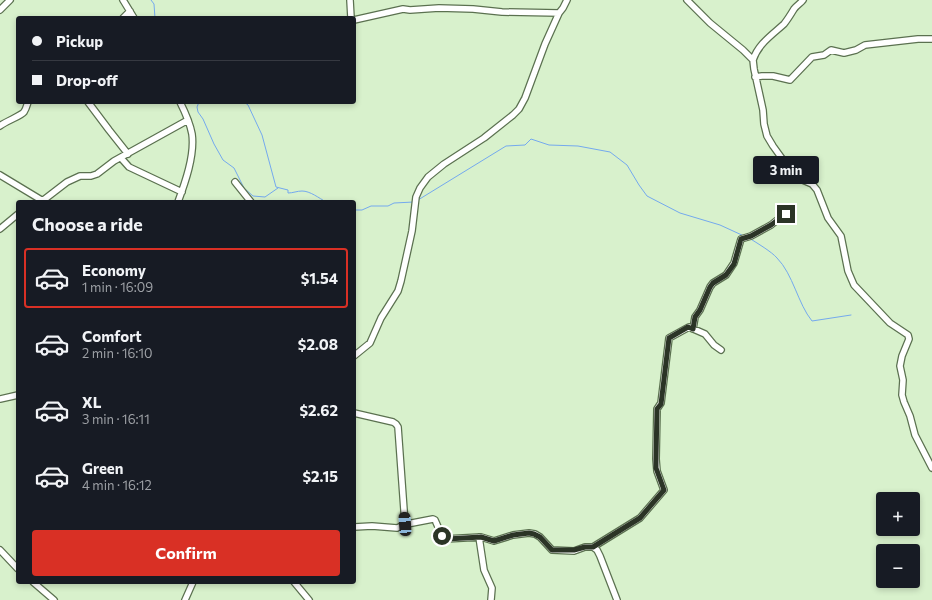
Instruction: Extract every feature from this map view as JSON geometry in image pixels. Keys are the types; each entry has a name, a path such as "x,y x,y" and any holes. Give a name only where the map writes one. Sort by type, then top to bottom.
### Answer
{"street":[{"path":"0,10 10,0"},
{"path":"123,0 133,16"},
{"path":"350,0 351,16"},
{"path":"356,354 370,343 381,318 398,291 412,231 415,202 420,188 428,177 444,164 486,137 514,115 519,109 525,98 558,13 564,8 567,0"},
{"path":"687,0 710,23 753,60"},
{"path":"803,0 794,8 790,17 760,46 753,60 767,136 779,157 791,171 798,178 812,184 817,190 828,218 841,236 851,280 890,323 908,335 909,339 902,356 900,366 903,380 902,394 915,435 932,468"},
{"path":"356,20 403,9 473,8 502,12 558,13"},
{"path":"125,16 130,11"},
{"path":"755,77 766,76 790,80 812,57 824,55 831,50 844,53 856,50 865,45 918,39 932,39"},
{"path":"0,126 10,119 22,114 27,104"},
{"path":"90,104 128,154"},
{"path":"179,200 192,152 192,136 188,120 181,105"},
{"path":"43,200 67,182 80,176 91,176 97,174 163,132 188,120"},
{"path":"121,158 129,167 182,192"},
{"path":"0,175 40,200"},
{"path":"235,182 249,200"},
{"path":"693,329 695,317 700,310 710,287 713,283 726,275 734,264 741,239 751,236 771,225 791,209"},
{"path":"0,228 16,216"},
{"path":"356,527 372,526 397,528 405,524 435,519 444,539 479,537 494,541 513,535 529,533 540,537 552,550 574,550 585,547 593,547 640,518 664,490 656,468 657,409 661,404 668,340 670,337 688,327 708,336 714,345 721,350"},
{"path":"0,399 16,395"},
{"path":"356,413 393,422 398,427 405,524"},
{"path":"479,537 484,570 492,588 491,600"},
{"path":"593,547 597,550 600,556 617,600"},
{"path":"0,550 16,568"},
{"path":"35,584 54,600"},
{"path":"185,600 192,584"},
{"path":"296,584 309,600"}],"waterway":[{"path":"151,0 154,4 155,16"},
{"path":"198,104 198,112 203,119 214,144 223,160 234,168 244,188 253,196 265,197 278,188"},
{"path":"247,104 262,135 276,187 288,190 288,193 302,191 308,192 323,200"},
{"path":"418,200 506,146 525,145 531,139 549,145 578,146 610,152 627,165 647,196 680,213 720,225 744,236"},
{"path":"356,210 362,210 371,206 388,206 394,203 414,202"},
{"path":"749,238 772,253 783,265 807,314 812,321 851,315"}],"route":[{"path":"442,536 444,539 481,537 491,541 496,541 507,536 529,533 540,537 552,550 574,550 585,547 593,547 640,518 664,490 656,468 657,409 661,404 668,340 688,327 693,329 695,317 700,310 704,297 710,287 713,283 726,275 732,268 741,239 751,236 771,225 786,214"}]}
